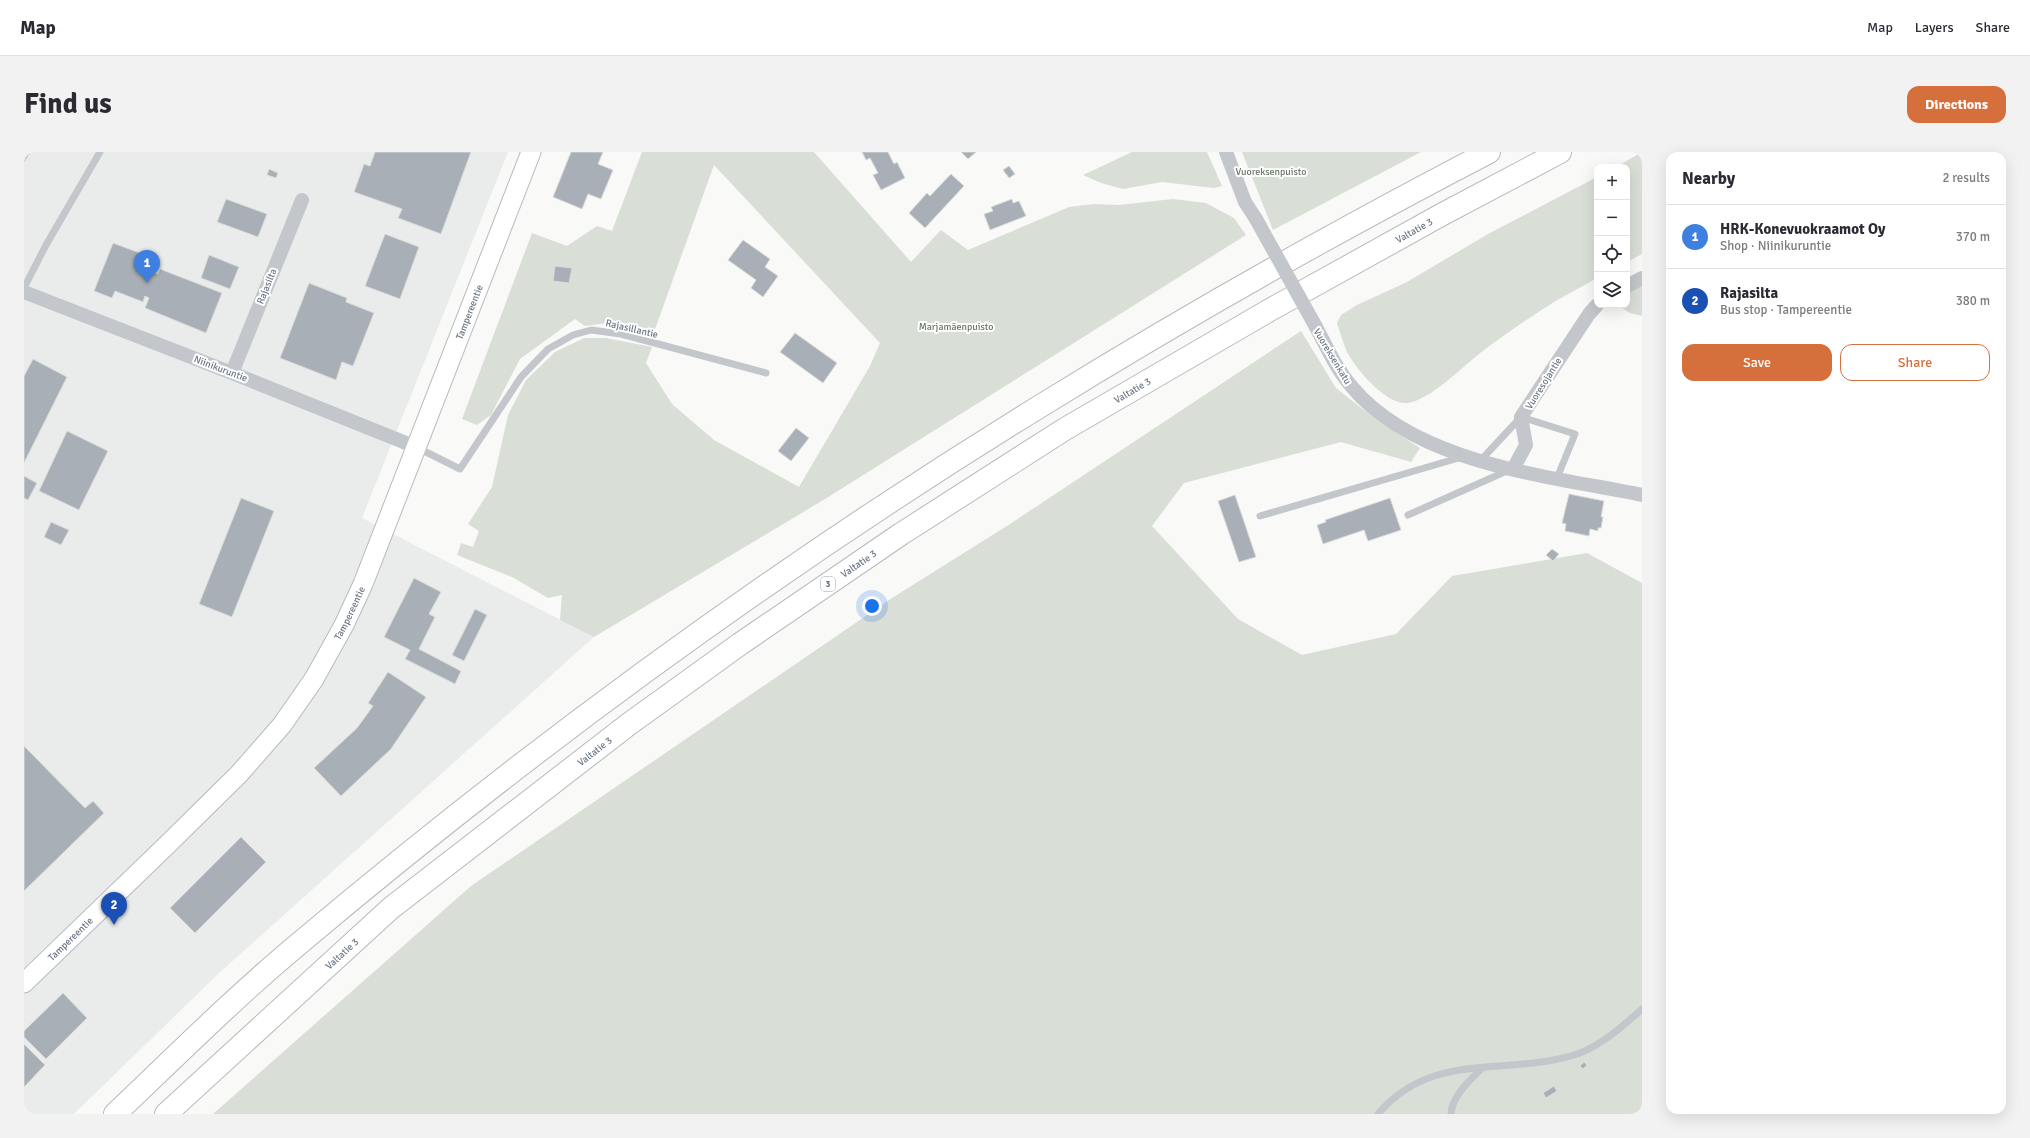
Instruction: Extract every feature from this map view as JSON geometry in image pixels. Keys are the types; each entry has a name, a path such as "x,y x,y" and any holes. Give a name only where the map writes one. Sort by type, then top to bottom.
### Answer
{"highway":[{"path":"115,1114 218,1015 301,942 486,792 608,698 721,617 883,506 1048,401 1251,282 1489,152"},
{"name":"Valtatie 3","path":"166,1114 391,908 629,724 740,644 901,534 1065,429 1275,307 1441,215 1560,152"}],"main road":[{"name":"Tampereentie","path":"24,983 169,844 239,774 282,725 314,679 344,625 363,584 531,152"}],"street":[{"name":"Vuoreksenkatu","path":"1226,152 1245,202 1256,219 1331,356 1351,387 1366,401 1397,425 1427,442 1464,456 1513,469 1642,495"},
{"name":"Rajasilta","path":"232,373 302,200"},
{"path":"1630,284 1642,278"},
{"name":"Niinikuruntie","path":"24,292 416,447"},
{"name":"Vuoresojantie","path":"1513,469 1526,445 1521,417 1594,308"}],"lane":[{"path":"24,288 46,245 100,152"},
{"name":"Rajasillantie","path":"416,447 460,469 521,377 534,362 560,340 591,330 621,334 766,374"},
{"path":"1480,461 1521,417 1575,434 1557,478"},
{"path":"1260,516 1464,456"},
{"path":"1408,515 1513,469"},
{"path":"1378,1114 1391,1099 1417,1082 1446,1072 1550,1060 1580,1052 1607,1038 1642,1009"},
{"path":"1451,1114 1451,1108 1466,1085 1482,1068"}],"shaded area":[{"path":"24,152 508,152 362,518 594,637 218,974 74,1114 24,1114"}],"green space":[{"name":"Marjamäenpuisto","path":"642,152 814,152 911,262 941,230 968,250 1069,207 1094,204 1119,205 1173,199 1206,203 1234,218 1246,235 825,499 594,637 560,620 562,595 548,598 512,577 457,555 461,543 473,547 479,531 468,524 492,487 508,415 526,380 555,352 584,338 606,338 652,347 646,363 672,404 714,440 799,487 870,366 880,343 714,165 654,332 614,322 585,326 575,319 520,359 491,415 477,425 462,419 532,233 567,246 597,226 612,231"},
{"path":"1132,152 1207,152 1222,186 1214,188 1162,182 1123,189 1101,183 1083,175"},
{"name":"Vuoreksenpuisto","path":"1242,152 1421,152 1273,230"},
{"path":"1642,152 1642,254 1630,260 1630,164 1621,164"},
{"path":"1594,179 1594,280 1521,323 1426,396 1416,401 1407,403 1399,402 1390,398 1372,385 1351,359 1337,323 1341,315 1357,305 1407,282 1488,234"},
{"path":"1642,283 1642,316 1630,313 1622,308 1630,308 1630,289"},
{"path":"1301,331 1336,388 1379,422 1420,448 1411,462 1341,442 1184,483 1152,526 1238,619 1302,655 1396,634 1452,576 1587,553 1642,583 1642,1114 213,1114 471,886 892,598 1010,524"}],"building":[{"path":"24,152 31,152 24,162"},
{"path":"375,152 471,152 441,234 398,218 402,209 354,192 364,164 370,166"},
{"path":"571,152 603,152 598,164 613,170 601,199 588,194 582,209 553,197"},
{"path":"862,152 888,152 894,164 897,162 905,178 881,190 873,175 878,173 870,158 866,160"},
{"path":"961,152 976,152 968,159"},
{"path":"1009,166 1015,174 1009,178 1003,170"},
{"path":"269,169 278,173 276,178 267,175"},
{"path":"951,174 964,186 925,228 909,213 927,193 930,196"},
{"path":"226,199 267,214 258,237 217,222"},
{"path":"1012,199 1013,203 1019,201 1026,216 990,230 984,214 993,211 991,207"},
{"path":"385,234 419,247 400,299 365,286"},
{"path":"743,240 770,259 765,267 778,276 763,297 751,288 756,280 728,260"},
{"path":"113,243 159,260 154,273 158,274 160,269 222,293 206,333 145,308 149,298 145,296 143,302 115,291 112,298 94,291"},
{"path":"209,255 239,267 230,289 201,278"},
{"path":"555,266 572,268 569,283 553,281"},
{"path":"309,283 347,298 346,302 374,313 353,366 342,362 336,380 280,358"},
{"path":"795,333 837,363 823,383 780,352"},
{"path":"33,359 67,377 24,463 24,376"},
{"path":"796,428 809,438 791,461 778,451"},
{"path":"67,431 108,451 79,510 39,491"},
{"path":"24,476 37,483 28,500 24,498"},
{"path":"1569,494 1604,501 1601,517 1603,517 1601,528 1598,528 1598,531 1590,529 1589,536 1565,531 1566,524 1562,523"},
{"path":"1235,495 1256,557 1239,562 1218,501"},
{"path":"241,498 274,511 232,617 199,604"},
{"path":"1390,498 1401,530 1368,541 1364,530 1323,544 1317,525 1326,522 1325,520"},
{"path":"51,522 69,530 61,545 44,537"},
{"path":"1552,549 1559,554 1553,561 1546,555"},
{"path":"414,578 441,592 429,614 435,617 419,649 461,671 455,684 405,659 410,650 384,637"},
{"path":"475,609 487,615 464,661 452,655"},
{"path":"388,672 426,697 391,749 341,796 314,768 357,728 373,706 368,703"},
{"path":"24,746 85,808 93,801 104,813 24,891"},
{"path":"241,837 266,862 195,933 170,908"},
{"path":"63,993 87,1018 46,1059 24,1037 24,1031"},
{"path":"24,1044 45,1065 24,1087"},
{"path":"1584,1062 1587,1065 1583,1069 1580,1066"},
{"path":"1554,1086 1557,1091 1546,1098 1543,1093"}],"place":[{"name":"HRK-Konevuokraamot Oy","path":"147,283"},
{"name":"Rajasilta","path":"114,925"}]}
